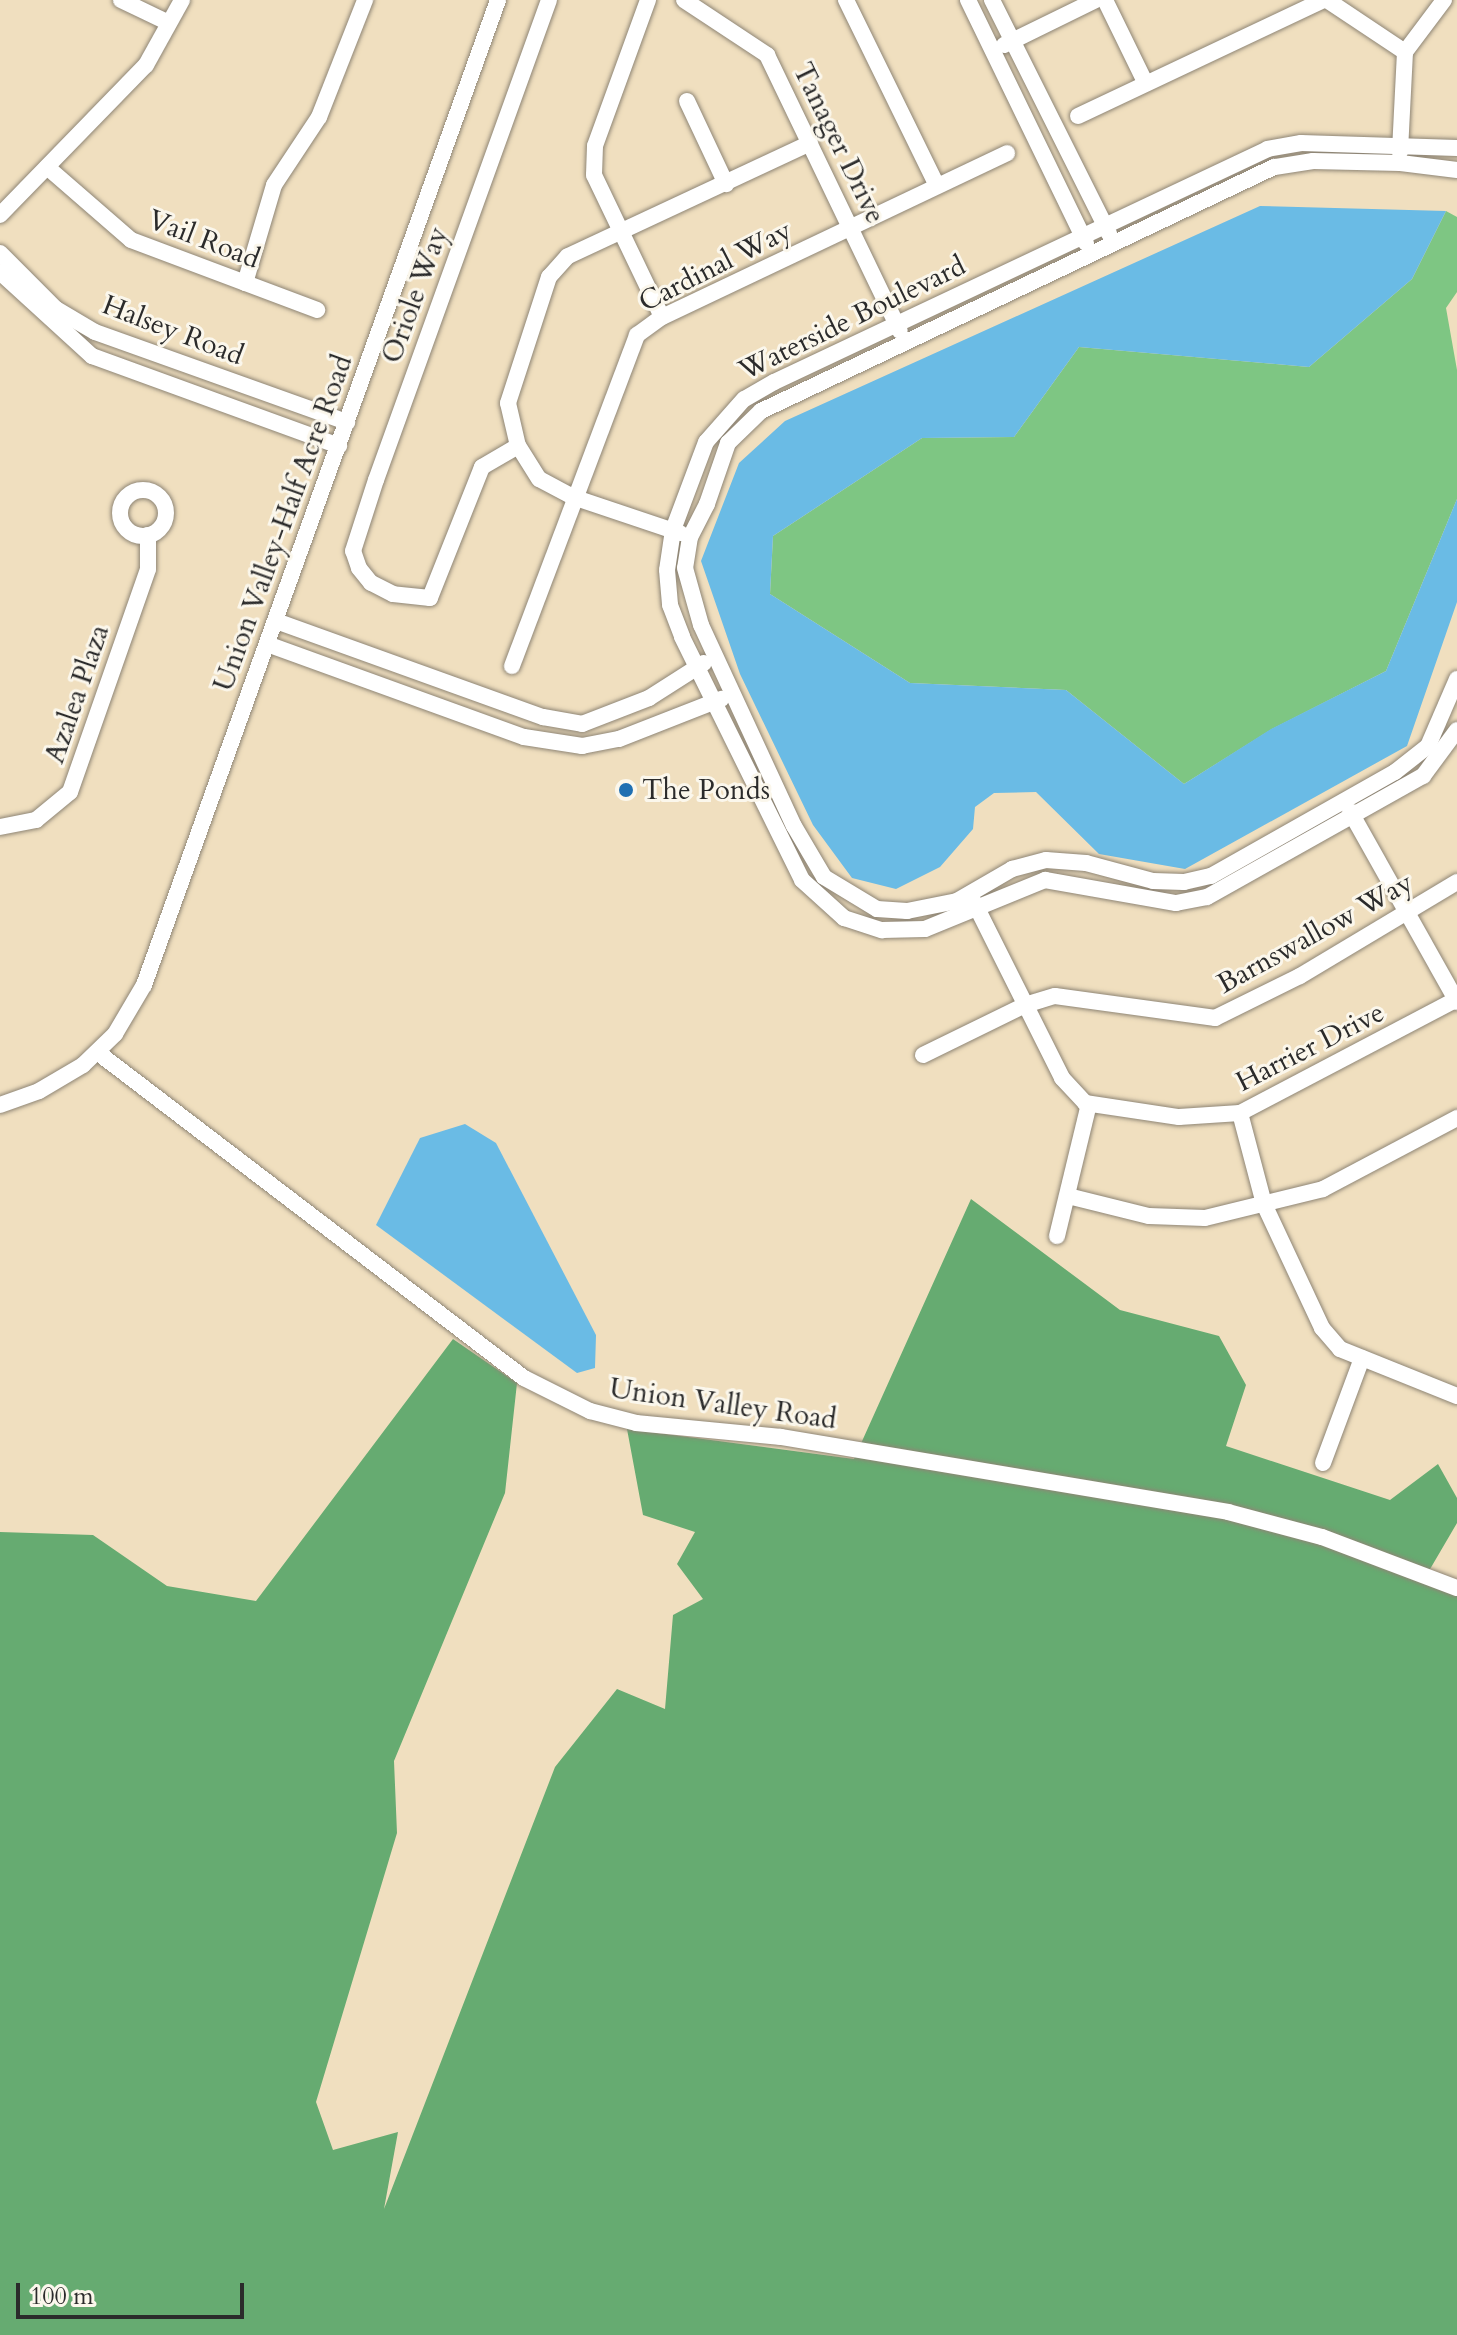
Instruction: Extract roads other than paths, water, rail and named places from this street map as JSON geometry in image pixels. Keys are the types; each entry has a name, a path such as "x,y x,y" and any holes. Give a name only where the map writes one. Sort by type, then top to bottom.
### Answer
{"street":[{"path":"121,0 169,23"},
{"path":"0,215 146,65 182,0"},
{"path":"245,283 274,185 319,117 365,0"},
{"name":"Union Valley-Half Acre Road","path":"97,1052 130,1013 158,952 498,0"},
{"name":"Oriole Way","path":"518,446 482,467 430,598 393,594 371,583 353,551 549,0"},
{"path":"648,0 595,146 594,175 662,317"},
{"name":"Tanager Drive","path":"684,0 767,55 906,344"},
{"path":"846,0 937,186"},
{"path":"968,0 1091,253"},
{"path":"992,0 1113,243"},
{"path":"992,51 1096,0"},
{"path":"1105,0 1146,84"},
{"path":"1078,116 1325,0 1405,52"},
{"path":"1400,163 1405,52 1444,0"},
{"path":"687,101 726,184"},
{"path":"690,537 573,497 539,479 518,446 508,403 549,277 568,256 810,143"},
{"name":"Waterside Boulevard","path":"1457,148 1401,143 1301,143 1268,149 1081,234 774,382 723,418 706,442 673,530 667,570 670,605 714,703 802,880 844,918 882,930 925,929 979,910 1011,890 1045,880 1176,903 1207,897 1354,818 1423,776 1457,730"},
{"name":"Cardinal Way","path":"512,666 629,345 662,317 1007,153"},
{"name":"Waterside Boulevard","path":"1457,170 1400,163 1313,161 1274,167 761,411 728,443 707,504 690,537 685,568 690,594 732,693 824,877 877,909 907,911 969,894 1012,869 1046,860 1086,863 1153,881 1184,882 1211,876 1395,772 1428,746 1457,679"},
{"name":"Vail Road","path":"47,167 131,240 317,310"},
{"name":"Halsey Road","path":"0,253 56,309 95,332 347,422"},
{"name":"Halsey Road","path":"0,272 92,356 339,446"},
{"path":"228,406 224,393 234,382"},
{"name":"Azalea Plaza","path":"0,827 36,820 70,792 148,569 148,535"},
{"path":"276,621 543,717 582,724 649,698 716,657"},
{"path":"267,644 524,737 582,746 619,739 714,703 732,693"},
{"path":"1343,799 1405,915 1457,1000"},
{"name":"Barnswallow Way","path":"923,1055 1025,1005 1055,996 1215,1018 1405,915 1457,882"},
{"path":"969,894 1062,1078 1089,1104 1057,1236"},
{"name":"Harrier Drive","path":"1089,1104 1179,1117 1240,1113 1457,1000"},
{"path":"0,1105 65,1077 97,1052"},
{"name":"Union Valley Road","path":"97,1052 524,1378 590,1411 636,1423 781,1437 1228,1512 1322,1537 1457,1588"},
{"path":"1240,1113 1264,1204 1322,1328 1340,1349 1457,1396"},
{"path":"1068,1196 1149,1216 1205,1218 1323,1189 1457,1118"},
{"path":"1323,1463 1362,1358"}],"water":[{"path":"1260,206 1446,211 1412,279 1309,367 1079,347 1014,437 922,438 773,536 770,594 910,683 1066,690 1184,784 1271,729 1386,671 1457,499 1457,602 1407,746 1185,869 1099,854 1036,792 994,793 975,807 973,829 940,867 896,889 852,878 813,825 740,674 701,561 739,463 785,421"},
{"path":"465,1124 496,1143 596,1335 595,1368 577,1373 376,1225 420,1138"}],"place":[{"name":"The Ponds","path":"626,790"}]}
